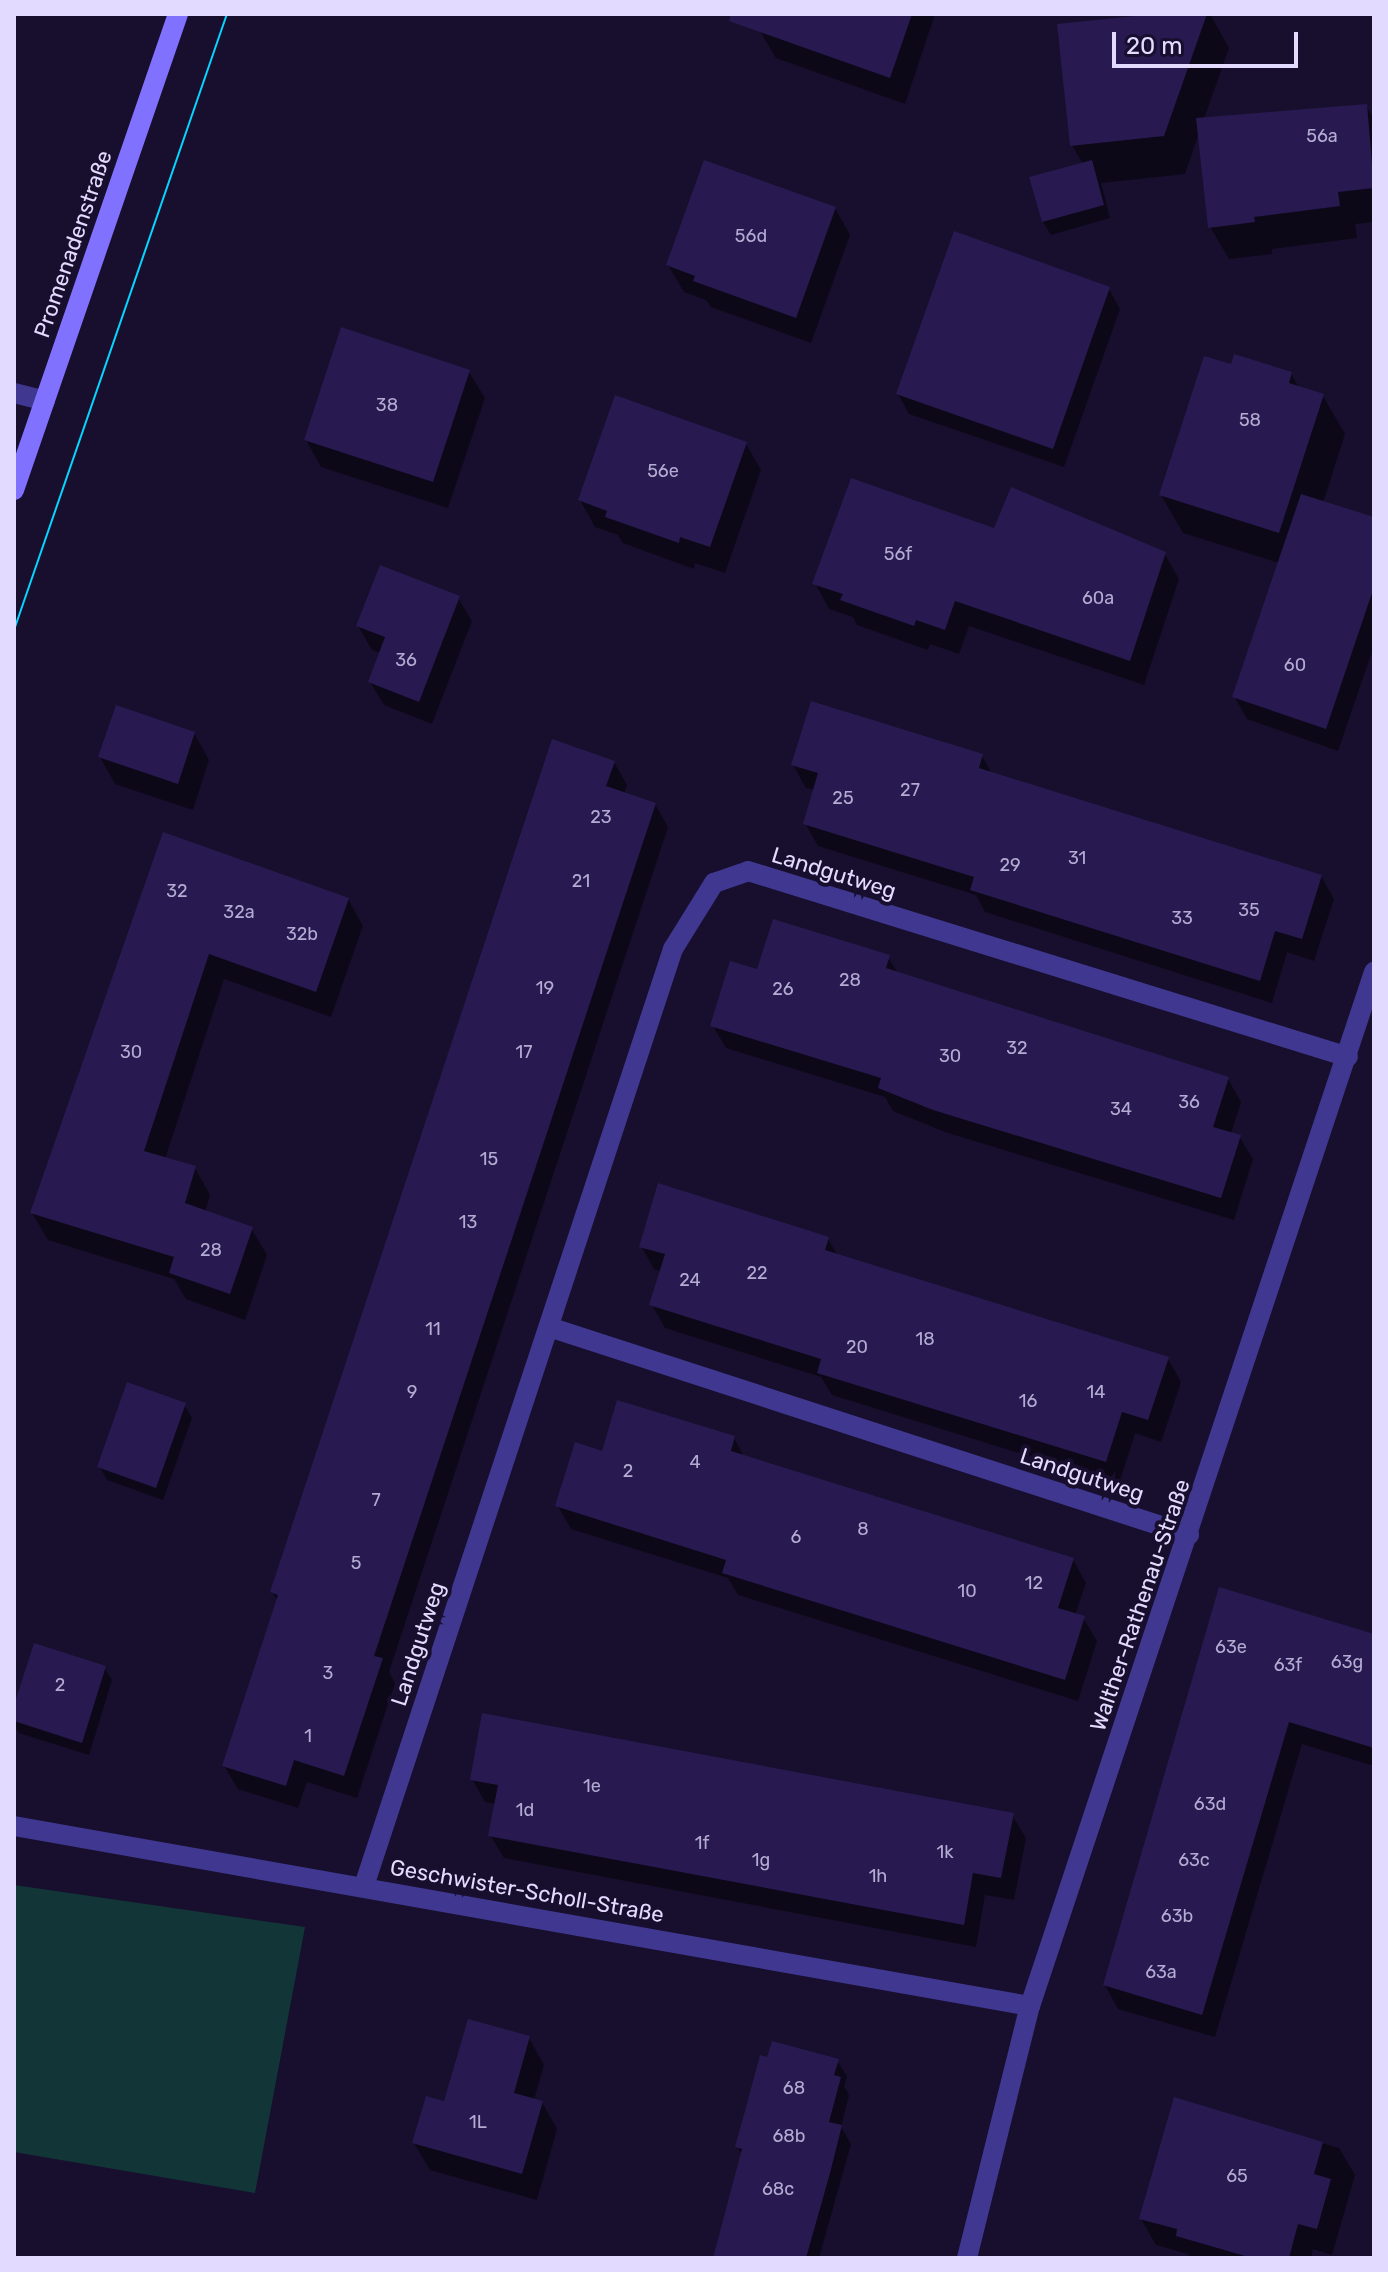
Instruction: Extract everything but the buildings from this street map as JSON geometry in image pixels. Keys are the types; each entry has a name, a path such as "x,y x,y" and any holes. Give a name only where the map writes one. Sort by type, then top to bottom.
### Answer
{"main road":[{"name":"Promenadenstraße","path":"14,490 178,14"}],"street":[{"path":"14,393 45,401"},
{"name":"Landgutweg","path":"364,1886 673,949 714,883 748,871 1348,1057"},
{"name":"Walther-Rathenau-Straße","path":"967,2258 1030,2006 1374,972"},
{"name":"Landgutweg","path":"549,1327 1189,1535"},
{"name":"Geschwister-Scholl-Straße","path":"14,1826 1030,2006"}],"green space":[{"path":"14,1885 305,1927 255,2193 14,2152"}],"tram line":[{"path":"14,630 227,14"}]}
